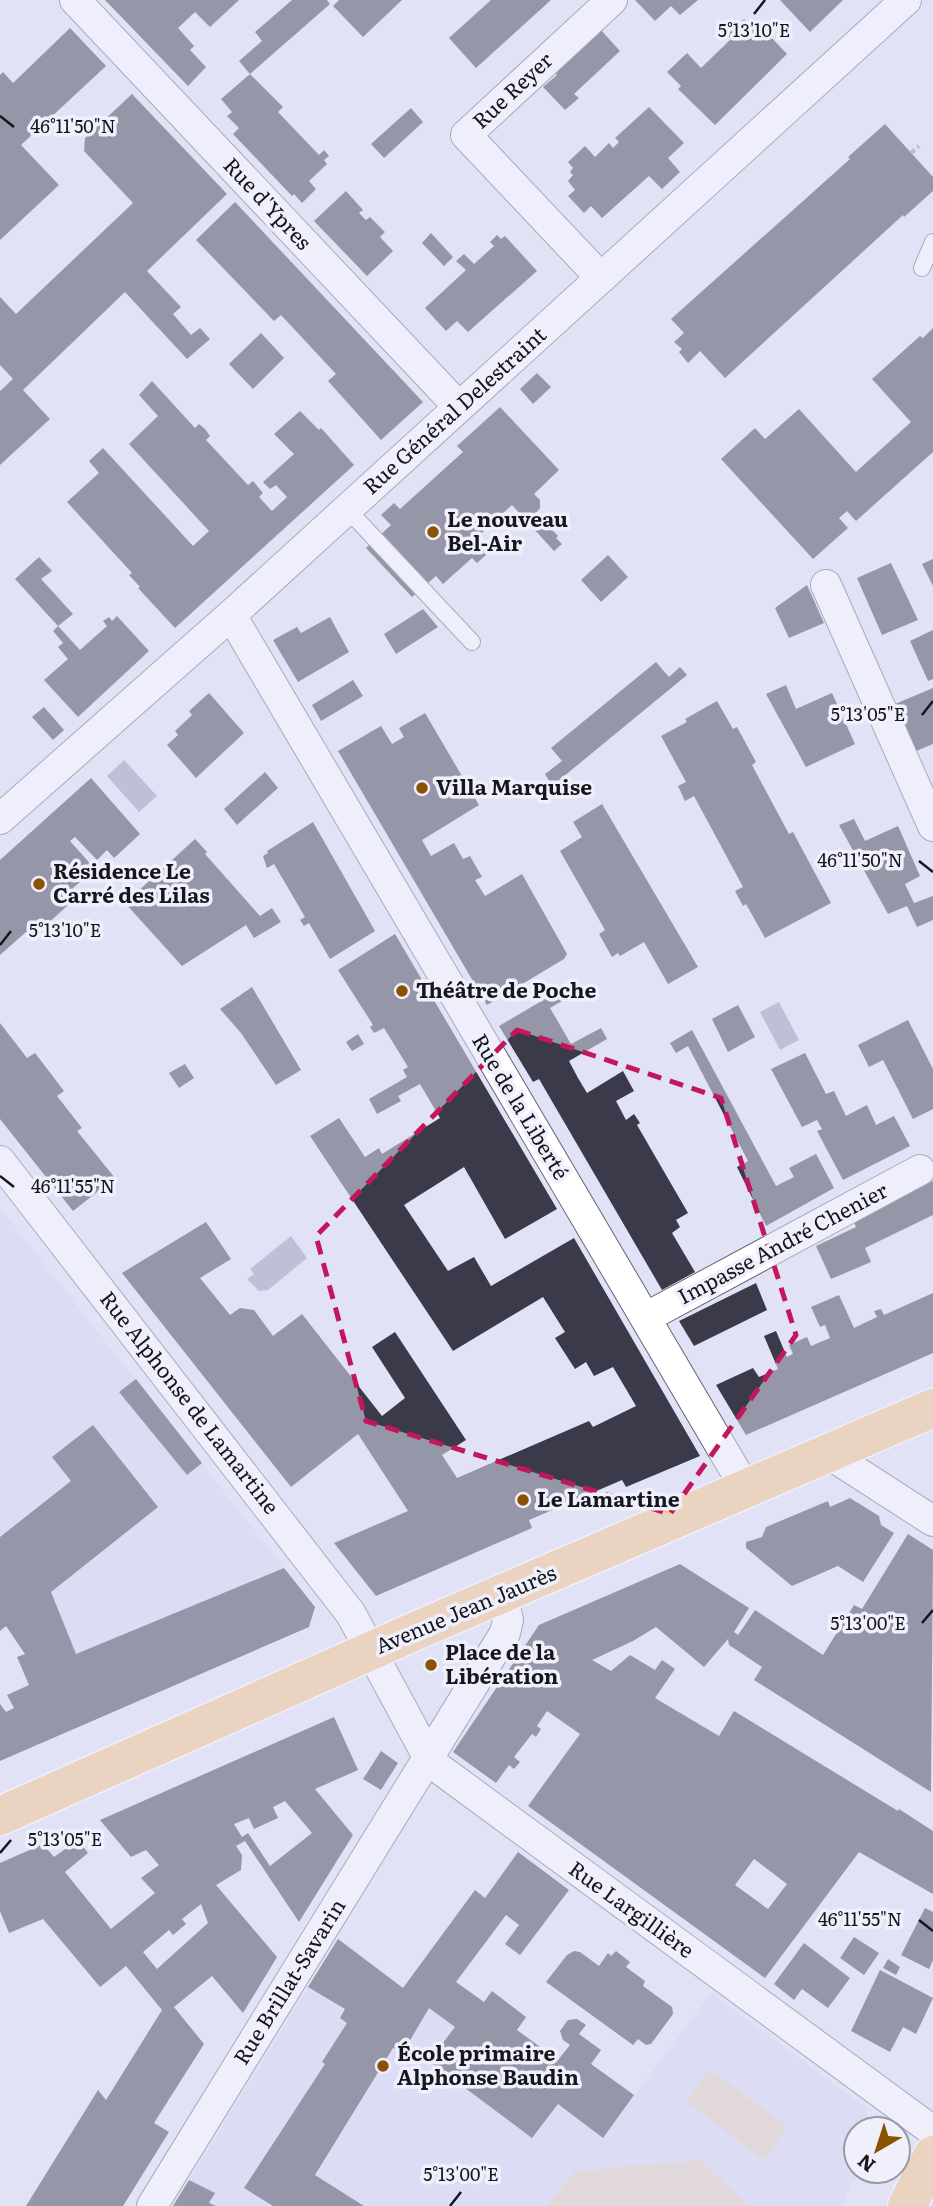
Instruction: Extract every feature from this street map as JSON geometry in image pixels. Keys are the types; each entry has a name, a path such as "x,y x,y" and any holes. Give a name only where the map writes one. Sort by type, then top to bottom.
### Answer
{"main road":[{"name":"Avenue Jean Jaurès","path":"0,1816 502,1593 933,1408"},
{"path":"907,2206 933,2155"}],"street":[{"name":"Rue d'Ypres","path":"75,0 459,407"},
{"name":"Rue Reyer","path":"601,278 466,135 612,0"},
{"name":"Rue Général Delestraint","path":"0,819 231,615 906,0"},
{"path":"826,585 933,826"},
{"name":"Rue de la Liberté","path":"231,615 746,1489"},
{"name":"Rue Alphonse de Lamartine","path":"0,1161 351,1615 370,1651"},
{"name":"Impasse André Chenier","path":"645,1318 920,1170"},
{"path":"829,1454 933,1521"},
{"name":"Rue Brillat-Savarin","path":"152,2206 505,1633 508,1620 502,1593"},
{"name":"Rue Largillière","path":"370,1651 428,1757 445,1774 933,2131"}],"lane":[{"path":"922,268 933,242"},
{"path":"347,509 472,642"}],"path":[{"path":"911,153 919,146"}],"highlighted area":[{"path":"517,1030 721,1098 796,1335 670,1514 366,1421 316,1236"}],"shaded area":[{"path":"124,760 157,796 139,812 107,776"},
{"path":"779,1002 799,1040 780,1050 760,1012"},
{"path":"0,1208 315,1607 309,1627 81,1726 19,1616 0,1631"},
{"path":"291,1236 307,1258 268,1290 259,1291 247,1279 254,1274 250,1269"},
{"name":"École primaire Alphonse Baudin","path":"338,1939 603,2137 711,1993 865,2107 867,2115 842,2115 842,2185 852,2185 841,2206 749,2206 699,2160 575,2171 546,2206 173,2206"},
{"path":"710,2069 788,2127 764,2160 686,2101"},
{"path":"700,2160 749,2206 546,2206 575,2171"}],"building":[{"path":"105,0 239,0 210,27 195,12 178,28 194,46 190,50 206,67 188,86"},
{"path":"292,0 327,0 330,4 250,74 239,61 262,41 255,32"},
{"path":"339,0 402,0 363,37 333,6"},
{"path":"491,0 551,0 476,68 449,38"},
{"path":"635,0 698,0 680,15 671,6 655,21"},
{"path":"780,0 843,0 810,32"},
{"path":"753,18 787,54 715,125 678,89 681,86 667,72 687,53 701,68 731,39 727,35 744,19 749,23"},
{"path":"70,28 106,66 21,145 59,185 0,240 0,75 3,72 13,83"},
{"path":"599,28 620,51 574,94 579,98 565,110 543,87 557,75 553,70"},
{"path":"250,74 283,107 278,112 319,155 324,150 329,156 324,160 327,164 309,181 316,189 302,203 294,194 292,196 233,134 239,128 227,116 232,112 221,99"},
{"path":"132,94 227,194 147,271 181,307 173,314 191,335 200,328 210,339 187,359 125,292 23,390 50,419 0,465 0,391 13,379 0,365 0,297 16,314 133,203 84,151 85,138"},
{"path":"649,107 684,143 668,158 680,172 662,189 649,176 602,218 591,206 584,213 568,196 575,190 568,181 573,175 570,172 573,168 568,162 585,146 595,157 609,143 613,148 619,142 615,138"},
{"path":"411,108 423,122 384,158 371,144"},
{"path":"885,124 933,177 933,191 904,217 903,215 725,378 700,351 688,363 679,352 682,349 674,342 684,333 671,319 850,159 848,157"},
{"path":"346,191 363,210 359,213 366,220 370,217 385,232 380,237 393,251 367,276 314,221"},
{"path":"235,202 423,402 381,440 328,381 336,374 281,315 274,321 196,240"},
{"path":"431,233 453,257 444,266 422,243"},
{"path":"497,235 501,239 505,236 537,271 468,332 457,321 446,331 425,308 466,270 456,261 464,254 474,264 494,246 490,242"},
{"path":"933,328 933,452 856,521 847,511 839,518 848,528 813,559 721,459 755,428 765,439 799,409 856,472 911,422 872,379 920,336 923,338"},
{"path":"261,333 284,358 253,389 229,364"},
{"path":"537,373 551,387 533,404 520,389"},
{"path":"152,381 195,428 199,424 205,429 210,436 206,440 248,485 253,481 263,493 259,497 272,511 287,497 276,485 270,489 263,482 294,454 274,434 300,411 319,430 321,428 354,465 175,628 138,588 140,587 129,575 132,573 67,502 99,473 89,461 103,448 193,546 209,531 129,444 158,416 139,395"},
{"path":"500,407 559,470 534,494 540,500 540,508 536,513 562,544 554,551 512,505 475,539 488,553 477,563 472,558 443,584 436,576 412,597 366,548 391,525 381,515 394,503 400,509 463,452 457,446"},
{"path":"608,555 628,577 601,602 581,580"},
{"path":"39,557 52,571 41,579 73,614 58,626 15,579"},
{"path":"933,559 933,586 922,564"},
{"path":"891,563 918,620 882,635 857,578"},
{"path":"807,585 824,623 789,638 775,608"},
{"path":"423,609 438,627 396,654 384,634"},
{"path":"117,616 149,651 78,717 44,680 68,659 58,647 63,643 53,631 58,626 80,650 107,626 103,621 109,617 112,621"},
{"path":"330,617 349,652 298,682 273,640 297,627 301,633"},
{"path":"933,630 933,679 928,681 910,641"},
{"path":"656,662 669,677 680,667 687,675 552,786 545,774 562,761 551,748"},
{"path":"353,680 363,696 321,721 312,705"},
{"path":"786,685 796,709 832,693 855,744 806,767 766,694"},
{"path":"933,688 933,744 916,751 895,704"},
{"path":"209,693 244,733 196,778 167,745 178,735 175,731 192,715 189,711"},
{"path":"717,701 733,729 737,727 756,762 752,765 789,834 793,832 831,903 765,938 746,904 743,906 735,891 743,887 694,796 685,801 678,786 686,782 661,736"},
{"path":"44,707 64,730 53,740 32,717"},
{"path":"425,713 479,805 422,840 431,856 454,843 463,859 470,856 482,877 475,880 485,896 522,874 567,954 564,959 487,1005 338,751 381,726 392,744 404,737 399,728"},
{"path":"265,772 278,788 237,825 224,809"},
{"name":"Résidence Le Carré des Lilas","path":"91,778 140,834 114,858 107,850 97,860 75,837 70,841 95,869 73,888 79,895 32,938 26,932 0,955 0,860"},
{"path":"602,804 698,967 668,984 644,942 620,956 618,953 612,957 599,934 605,930 560,851 582,837 573,822"},
{"path":"854,819 865,841 898,826 920,876 905,884 914,903 933,896 933,920 917,927 907,906 888,914 839,825"},
{"path":"313,822 375,931 330,959 309,923 304,926 300,920 305,917 274,864 267,868 263,856"},
{"path":"195,839 260,916 272,908 281,922 254,938 246,925 182,966 125,903"},
{"path":"395,934 557,1209 505,1239 464,1167 404,1205 448,1271 474,1257 491,1286 574,1238 700,1456 626,1487 622,1480 529,1520 532,1528 376,1596 334,1543 408,1511 358,1434 291,1487 122,1273 206,1222 231,1259 200,1278 230,1315 240,1308 254,1310 273,1336 302,1314 382,1416 405,1398 372,1347 395,1332 466,1440 442,1455 457,1478 589,1421 593,1427 636,1406 613,1367 594,1376 586,1362 575,1369 555,1338 565,1332 543,1297 453,1351 310,1136 339,1118 365,1157 379,1148 382,1154 440,1118 420,1084 398,1096 401,1101 377,1114 369,1099 407,1077 403,1070 408,1067 384,1028 374,1033 370,1027 373,1025 338,970"},
{"path":"252,987 301,1070 276,1085 241,1033 220,1009"},
{"path":"562,989 567,998 550,1008 571,1044 601,1028 607,1039 569,1061 578,1078 587,1093 623,1071 634,1091 616,1101 626,1120 634,1114 640,1123 637,1125 688,1213 676,1220 680,1227 672,1233 695,1272 662,1290 539,1079 533,1082 499,1026"},
{"path":"738,1005 755,1037 728,1052 712,1019"},
{"path":"908,1020 933,1069 933,1109 913,1119 883,1060 869,1067 858,1045"},
{"path":"0,1023 27,1058 35,1053 64,1091 57,1096 82,1128 77,1131 115,1178 73,1211 0,1119"},
{"path":"692,1030 776,1186 794,1177 789,1168 816,1154 834,1188 766,1226 737,1167 748,1161 688,1046 676,1053 670,1043"},
{"path":"358,1034 364,1044 352,1051 346,1042"},
{"path":"805,1053 826,1094 834,1091 846,1116 867,1105 876,1125 894,1116 910,1146 843,1180 817,1131 822,1129 817,1120 802,1127 771,1069"},
{"path":"185,1064 194,1078 179,1088 169,1073"},
{"path":"933,1181 933,1215 865,1248 871,1262 831,1279 816,1246 856,1227 853,1220"},
{"path":"756,1283 767,1310 694,1346 679,1321"},
{"path":"933,1293 933,1353 746,1435 716,1385 753,1368 759,1377 778,1369 764,1336 776,1331 787,1357 793,1354 789,1345 807,1337 811,1346 830,1338 825,1325 820,1327 811,1307 839,1295 854,1328 877,1317 874,1311 881,1309 884,1315"},
{"path":"136,1379 202,1463 187,1475 119,1392"},
{"path":"93,1425 158,1507 51,1592 76,1654 284,1568 315,1607 309,1627 0,1761 0,1704 6,1712 14,1708 7,1695 29,1685 17,1657 25,1654 6,1626 0,1631 0,1537 71,1481 52,1457"},
{"path":"850,1498 879,1516 881,1525 894,1533 863,1582 838,1566 792,1586 746,1548 746,1542 762,1537 766,1527 828,1501 830,1507"},
{"path":"908,1534 933,1550 931,1792 754,1680 762,1667 729,1645 728,1639 704,1667 656,1627 592,1660 611,1671 630,1655 655,1670 662,1660 675,1669 655,1698 719,1736 734,1711 933,1831 933,1894 859,1852 765,1978 528,1806 580,1734 547,1711 537,1726 541,1729 536,1737 532,1734 514,1757 520,1762 514,1769 509,1765 496,1783 453,1752 539,1625 680,1564 749,1608 734,1632 738,1635 755,1610 823,1655 854,1605 862,1609","holes":["754,1859 787,1884 768,1909 735,1885"]},
{"path":"334,1717 358,1770 315,1789 353,1835 299,1922 245,1841 236,1846 242,1855 241,1870 216,1885 277,1957 243,2013 212,1976 174,2007 204,2044 154,2123 169,2132 123,2206 26,2206 98,2090 106,2100 162,2010 126,1966 100,1987 43,1919 9,1933 0,1911 0,1863 43,1844 54,1857 78,1840 88,1853 65,1872 111,1929 155,1893 141,1878 159,1865 146,1850 131,1857 100,1820","holes":["285,1801 312,1833 270,1866 248,1833 242,1837 234,1824 249,1818 254,1829 278,1818 273,1807","201,1904 208,1923 157,1969 143,1952 169,1930 173,1935 186,1924 182,1919"]},
{"path":"381,1751 398,1763 381,1790 363,1779"},
{"path":"518,1852 569,1890 520,1955 505,1944 519,1925 506,1915 456,1982 484,2002 492,1991 526,2017 517,2030 558,2060 570,2045 563,2040 560,2031 568,2020 577,2019 586,2025 579,2034 601,2050 591,2064 634,2095 603,2138 558,2104 532,2138 429,2061 455,2027 429,2008 402,2054 393,2048 315,2175 364,2206 273,2206 244,2188 325,2064 322,2062 347,2023 340,2018 345,2009 308,1987 338,1939 403,1988 475,1890 485,1898"},
{"path":"925,1908 933,1912 933,1960 929,1969 901,1955"},
{"path":"854,1937 879,1953 864,1975 840,1958"},
{"path":"804,1943 850,1978 828,2008 802,1989 794,2000 774,1984"},
{"path":"574,1951 580,1952 599,1966 608,1953 611,1956 616,1951 630,1962 626,1967 645,1981 643,1986 672,2007 673,2014 651,2044 646,2045 638,2039 633,2045 546,1982 567,1955"},
{"path":"888,1959 900,1967 896,1975 883,1968"},
{"path":"880,1970 933,1998 916,2034 903,2027 890,2052 851,2031"},
{"path":"189,2180 215,2193 209,2203 216,2206 173,2206"}],"place":[{"name":"Le nouveau Bel-Air","path":"433,532"},
{"name":"Villa Marquise","path":"422,788"},
{"name":"Résidence Le Carré des Lilas","path":"39,884"},
{"name":"Théâtre de Poche","path":"402,991"},
{"name":"Le Lamartine","path":"523,1500"},
{"name":"Place de la Libération","path":"431,1665"},
{"name":"École primaire Alphonse Baudin","path":"383,2066"}]}
